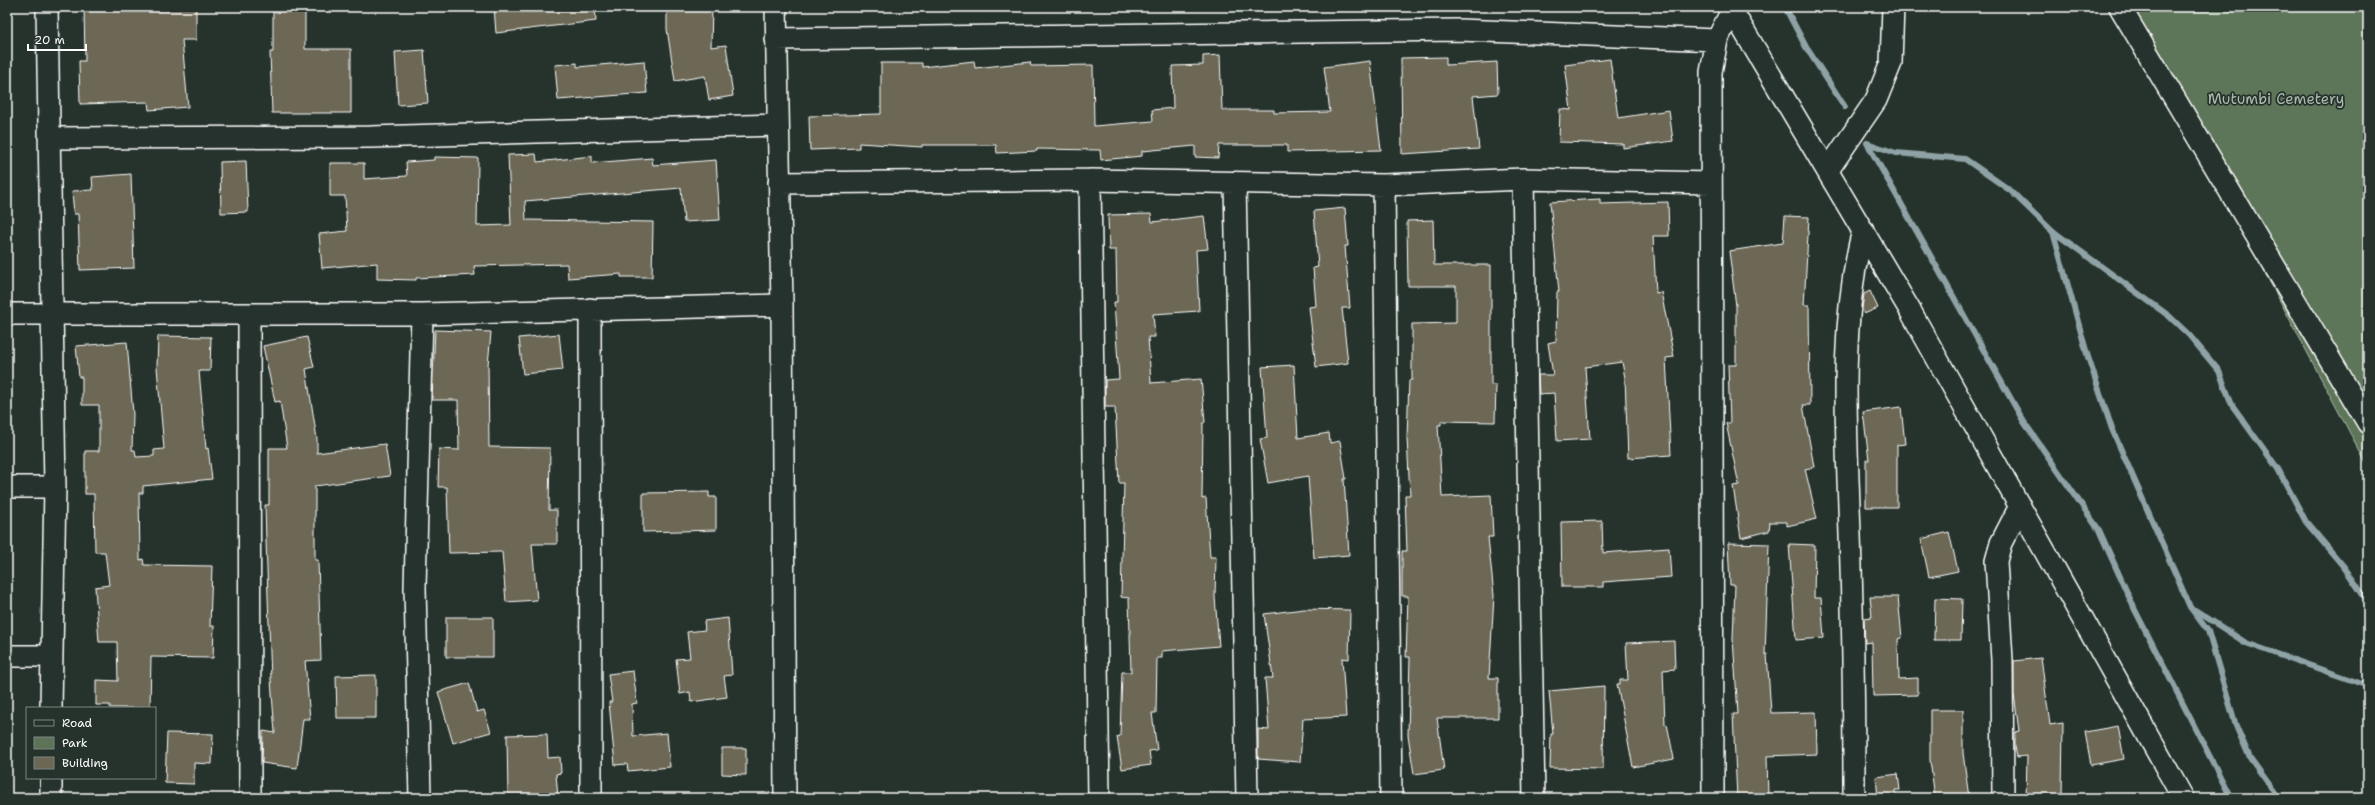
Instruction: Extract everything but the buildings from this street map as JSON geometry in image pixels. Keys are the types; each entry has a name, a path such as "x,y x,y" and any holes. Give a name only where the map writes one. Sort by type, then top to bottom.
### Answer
{"street":[{"path":"47,7 55,487 50,656 51,707"},
{"path":"776,7 778,183 782,306 785,798"},
{"path":"1828,170 1876,100 1891,63 1893,7"},
{"path":"2120,7 2368,423"},
{"path":"1731,8 1863,230 2020,506 2183,798"},
{"path":"1713,798 1710,72 1717,40 1731,8"},
{"path":"776,39 1459,30 1717,40"},
{"path":"49,138 370,137 777,125"},
{"path":"778,183 1090,180 1384,185 1523,179 1711,183"},
{"path":"1523,179 1534,798"},
{"path":"1090,180 1099,798"},
{"path":"1235,183 1247,798"},
{"path":"1384,185 1392,798"},
{"path":"1854,798 1853,628 1846,410 1849,317 1855,260 1863,230"},
{"path":"7,314 422,314 590,309 782,306"},
{"path":"590,309 591,798"},
{"path":"248,314 250,798"},
{"path":"420,798 415,588 422,314"},
{"path":"7,487 55,487"},
{"path":"2003,798 2002,660 1996,561 2001,543 2020,506"},
{"path":"7,656 50,656"},
{"path":"51,779 51,798"}],"green space":[{"name":"Mutumbi Cemetery","path":"2124,7 2368,7 2368,467"}],"waterway":[{"path":"1785,7 1806,47 1845,107"},
{"path":"1867,143 1896,153 1965,159 2011,191 2053,232 2087,354 2112,429 2190,607 2208,631 2236,726 2250,758 2279,798"},
{"path":"1867,143 2024,422 2099,530 2135,610 2231,798"},
{"path":"2054,232 2169,316 2189,335 2219,371 2232,405 2278,469 2306,522 2344,567 2368,602"},
{"path":"2195,610 2246,643 2368,686"}]}
